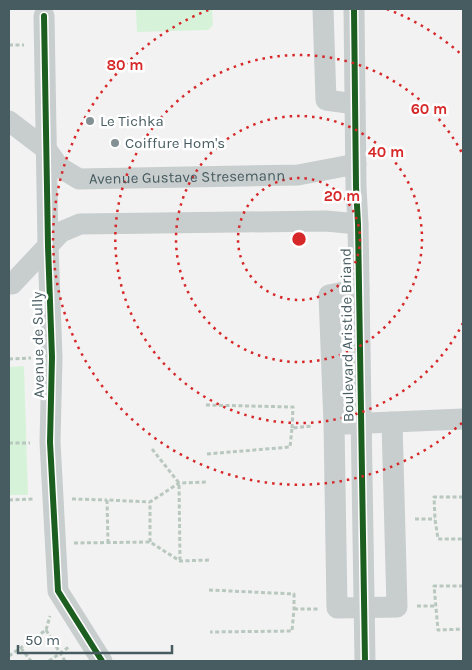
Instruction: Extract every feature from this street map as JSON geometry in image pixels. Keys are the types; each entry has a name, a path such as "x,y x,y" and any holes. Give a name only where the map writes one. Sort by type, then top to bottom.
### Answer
{"street":[{"path":"322,9 326,100 356,104"},
{"name":"Boulevard Aristide Briand","path":"354,9 365,661"},
{"name":"Avenue de Sully","path":"44,16 52,357 50,442 58,592"},
{"name":"Avenue Gustave Stresemann","path":"9,121 46,150 59,167 79,179 298,175 356,164"},
{"path":"9,284 12,284 61,232 80,224 326,221 358,224"},
{"path":"359,289 330,295 337,608 397,607 392,422"},
{"path":"334,424 463,419"},
{"path":"335,522 394,520"},
{"path":"58,592 102,661"}],"path":[{"path":"206,405 293,407 290,447 207,454"},
{"path":"292,428 334,424"},
{"path":"152,449 179,483 180,561"},
{"path":"54,498 150,502 179,483 208,482"},
{"path":"463,497 434,497 438,539 463,539"},
{"path":"107,500 108,543"},
{"path":"150,502 150,542"},
{"path":"56,544 150,542 180,561 209,560"},
{"path":"463,586 434,586 438,630 463,629"},
{"path":"209,590 294,594 292,631 210,632"},
{"path":"9,656 46,630 58,592"},
{"path":"46,630 65,661"},
{"path":"21,648 31,661"}],"green space":[{"path":"136,9 212,9 213,25 208,30 137,32"},
{"path":"24,366 28,495 9,495 9,367"}],"cycle path":[{"path":"354,9 365,661"},
{"path":"44,16 52,357 50,442 58,591 102,661"}],"place":[{"name":"Le Tichka","path":"90,121"},
{"name":"Coiffure Hom's","path":"115,143"}]}
